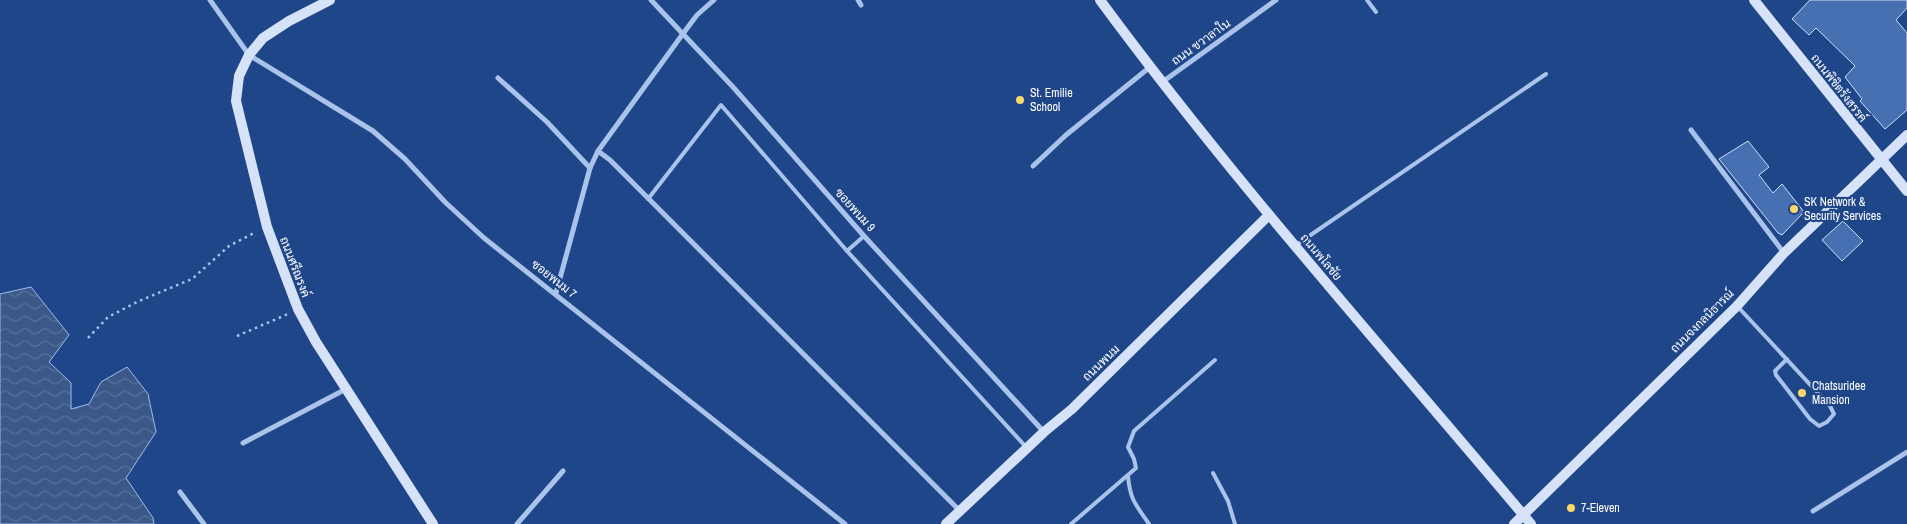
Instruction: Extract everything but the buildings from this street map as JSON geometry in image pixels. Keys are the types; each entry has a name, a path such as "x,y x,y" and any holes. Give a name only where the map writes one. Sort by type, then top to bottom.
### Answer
{"street":[{"path":"210,0 249,55"},
{"name":"ถนนศรีณรงค์","path":"330,0 289,21 263,38 249,55 239,76 236,101 267,227 298,309 346,390 433,524"},
{"name":"ซอยพนม 9","path":"651,0 682,35 734,87 864,236 1044,432"},
{"path":"556,293 590,168 598,151 682,35 698,15 714,0"},
{"name":"ถนนพโลชัย","path":"1100,0 1161,83 1269,215 1531,524"},
{"name":"ถนน ชวาลาใน","path":"1161,83 1276,0"},
{"name":"ถนนพิชิตรังสรรค์","path":"1754,0 1907,191"},
{"name":"ซอยพนม 7","path":"249,55 373,131 405,159 445,202 484,238 556,293 845,524"},
{"path":"1033,166 1066,135 1150,67"},
{"path":"498,78 547,122 590,168"},
{"path":"1692,130 1784,253"},
{"name":"ถนนจงกลนิธารณ์","path":"1514,524 1737,306 1784,253 1907,135"},
{"path":"598,151 610,160 959,510"},
{"name":"ถนนพนม","path":"946,524 1044,432 1072,409 1269,215"},
{"path":"243,443 346,390"},
{"path":"1813,511 1907,452"},
{"path":"517,524 563,471"},
{"path":"180,492 204,524"}],"lane":[{"path":"1367,0 1376,12"},
{"path":"1295,246 1546,74"},
{"path":"648,199 721,105 847,251 1027,448"},
{"path":"847,251 864,236"},
{"path":"1737,306 1787,359 1833,410 1834,414 1823,424 1819,426 1810,419 1776,375 1775,371 1787,359"},
{"path":"1071,524 1136,468 1128,447 1134,431 1215,360"},
{"path":"1214,473 1228,501 1235,524"},
{"path":"1128,476 1130,493 1138,509 1149,524"}],"path":[{"path":"88,338 108,316 192,279 229,246 267,227"},
{"path":"236,336 298,309"}],"water":[{"path":"31,287 69,335 49,362 71,383 71,409 89,404 101,382 127,367 148,394 156,432 126,478 153,518 154,524 0,524 0,294"}],"place":[{"name":"St. Emilie School","path":"1020,100"},
{"name":"SK Network & Security Services","path":"1794,209"},
{"name":"Chatsuridee Mansion","path":"1802,393"},
{"name":"7-Eleven","path":"1571,508"}]}
